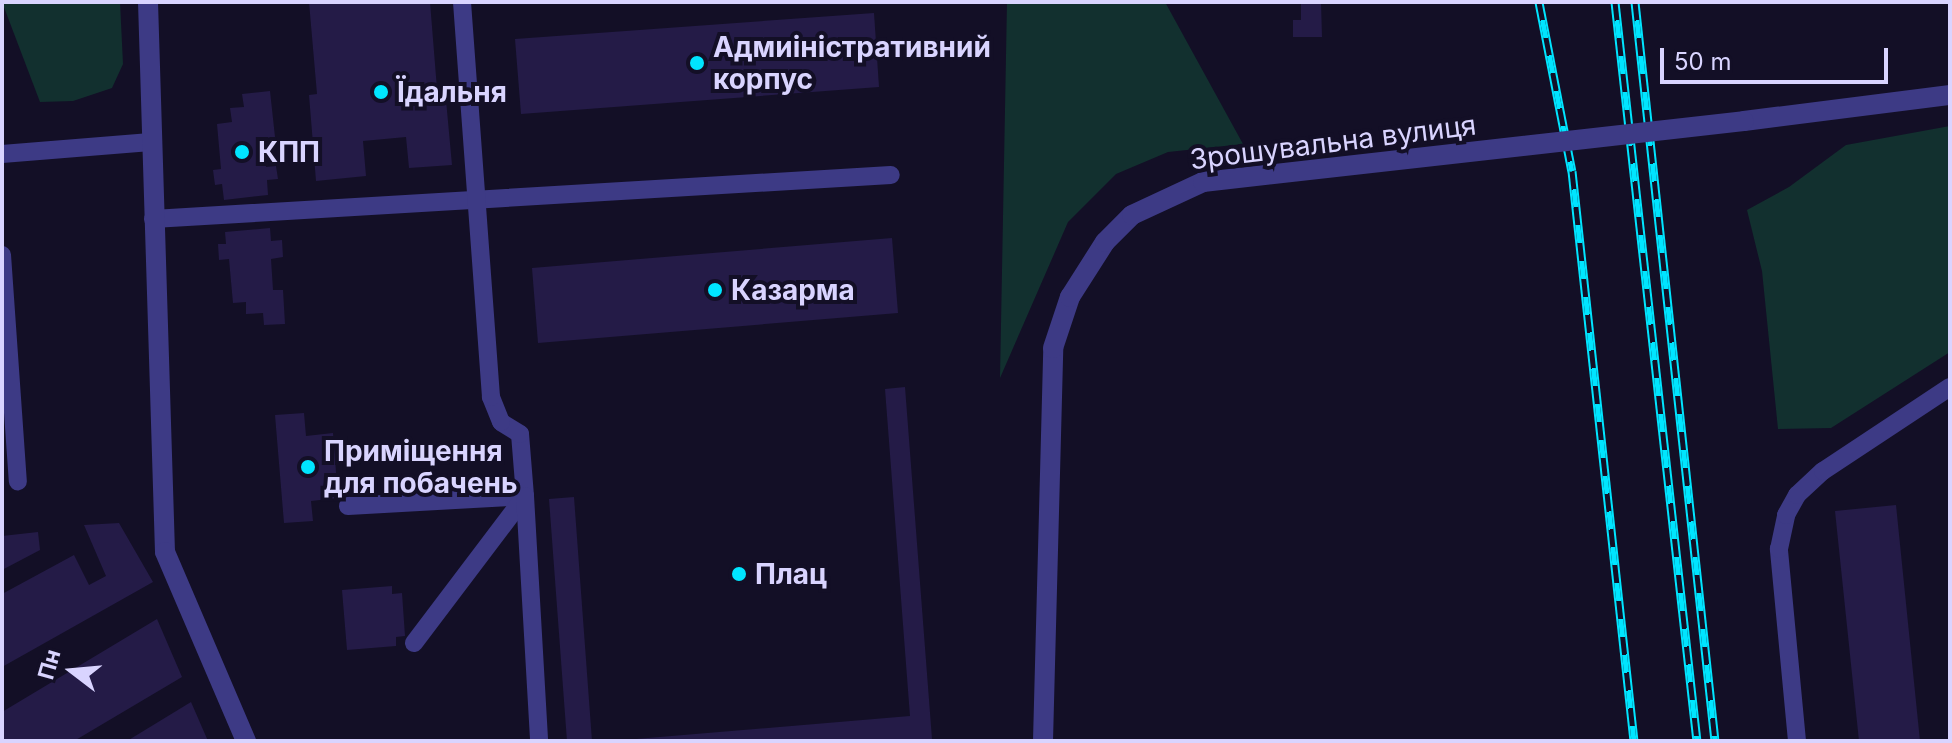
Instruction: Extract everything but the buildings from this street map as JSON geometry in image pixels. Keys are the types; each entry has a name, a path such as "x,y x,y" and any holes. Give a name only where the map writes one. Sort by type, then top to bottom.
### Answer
{"street":[{"path":"148,2 165,552 246,741"},
{"name":"Зрошувальна вулиця","path":"1043,741 1053,348 1070,297 1105,242 1132,215 1203,182 1950,95"}],"lane":[{"path":"462,2 491,397 501,422 520,434 539,741"},
{"path":"2,154 151,142"},
{"path":"153,219 891,175"},
{"path":"2,255 18,481"},
{"path":"1797,741 1779,549 1797,495 1823,471 1950,387"},
{"path":"348,506 525,496"},
{"path":"414,643 525,496"}],"green space":[{"path":"2,2 120,2 123,64 112,88 73,101 40,102"},
{"path":"1007,2 1165,2 1243,144 1168,152 1116,174 1068,222 1000,378"},
{"path":"1950,126 1950,352 1831,428 1778,429 1762,271 1747,210 1789,187 1846,145"}],"railway":[{"path":"1539,2 1572,171 1634,741"},
{"path":"1615,2 1697,741"},
{"path":"1635,2 1715,741"}],"place":[{"name":"Адмиіністративний корпус","path":"697,63"},
{"name":"Їдальня","path":"381,92"},
{"name":"КПП","path":"242,152"},
{"name":"Казарма","path":"715,290"},
{"name":"Приміщення для побачень","path":"308,467"},
{"name":"Плац","path":"739,574"}]}
